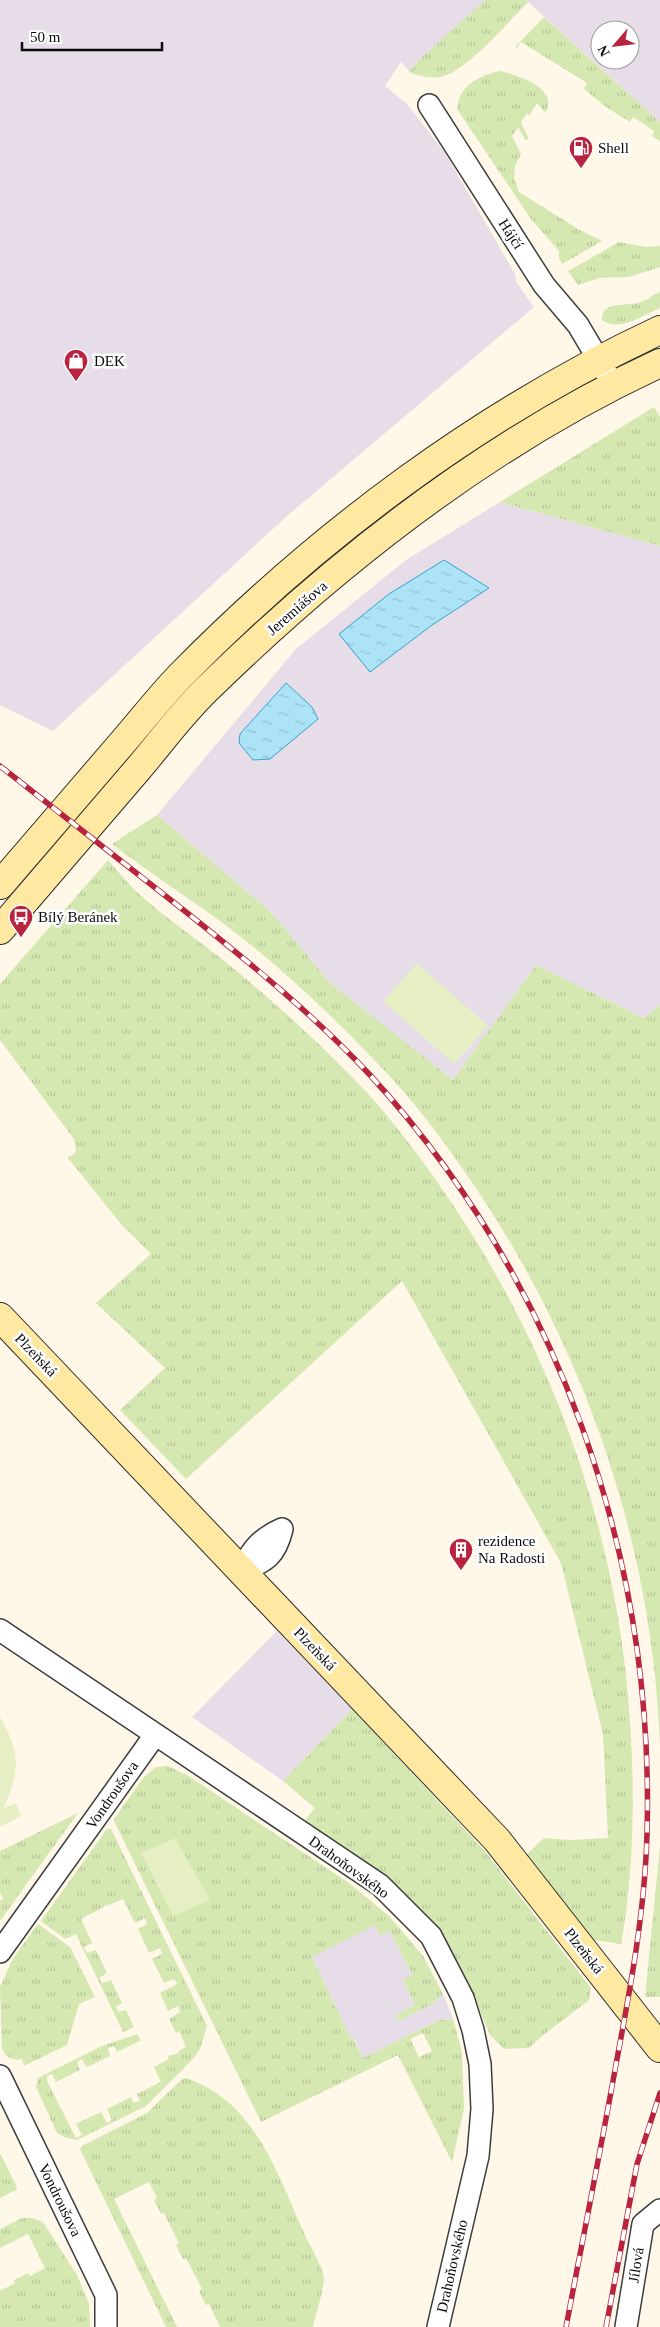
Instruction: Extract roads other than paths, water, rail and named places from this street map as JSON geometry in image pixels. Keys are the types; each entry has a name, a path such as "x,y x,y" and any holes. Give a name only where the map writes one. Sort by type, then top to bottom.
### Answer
{"main road":[{"name":"Jeremiášova","path":"0,885 182,674 278,581 384,497 480,428 598,359 660,330"},
{"name":"Jeremiášova","path":"0,930 205,690 299,605 401,520 510,444 570,408 660,363"},
{"name":"Plzeňská","path":"0,1317 497,1840 660,2048"}],"street":[{"name":"Hájčí","path":"429,105 544,284 578,324 613,385"},
{"name":"Drahoňovského","path":"0,1630 380,1885 431,1936 463,1998 473,2030 480,2064 482,2109 478,2156 438,2327"},
{"name":"Vondroušova","path":"0,1952 154,1735"},
{"name":"Vondroušova","path":"0,2076 106,2295 106,2327"},
{"name":"Jílová","path":"626,2327 643,2224 660,2210"}],"water":[{"path":"444,560 489,588 432,625 370,672 339,634 389,594"},
{"path":"286,683 312,707 318,719 270,759 253,760 239,743 240,734"}],"railway":[{"path":"0,766 258,970 327,1031 370,1075 436,1155 494,1241 542,1332 582,1427 612,1526 634,1627 645,1730 647,1834 640,1919 632,1975 566,2327"},
{"path":"606,2327 637,2164 660,2093"}],"place":[{"name":"Shell","path":"581,169"},
{"name":"DEK","path":"76,382"},
{"name":"Bílý Beránek","path":"21,938"},
{"name":"rezidence Na Radosti","path":"461,1571"}]}
